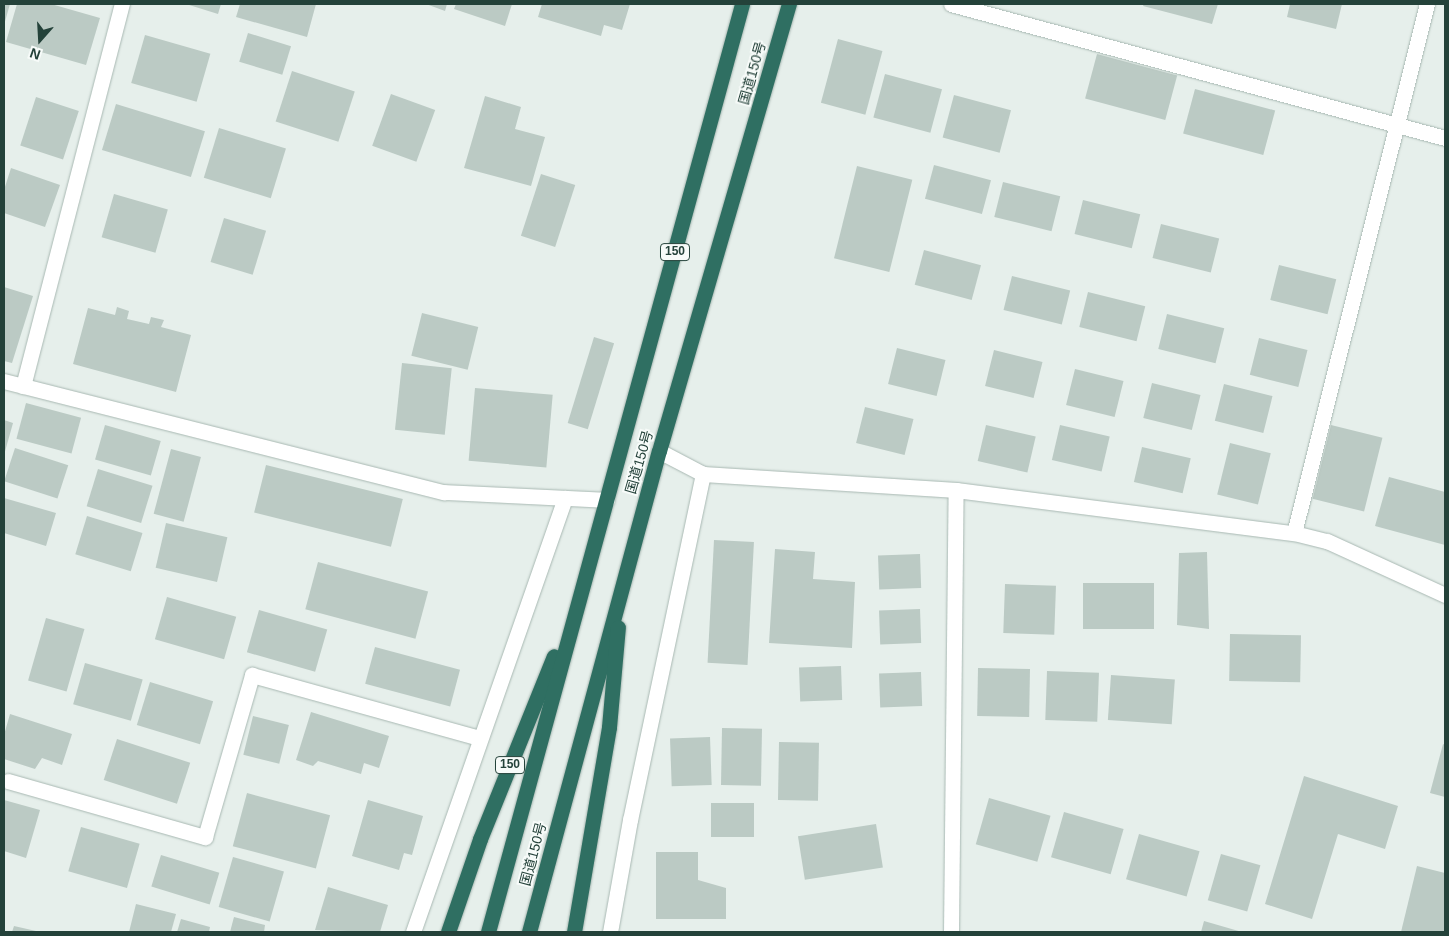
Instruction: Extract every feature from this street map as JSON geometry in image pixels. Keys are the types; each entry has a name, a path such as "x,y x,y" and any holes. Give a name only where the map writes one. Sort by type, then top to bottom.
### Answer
{"highway":[{"name":"国道150号","path":"488,932 577,599 607,500 742,4"},
{"name":"国道150号","path":"529,932 659,451 789,4"},
{"path":"574,932 609,727 622,585"},
{"name":"150","path":"448,932 480,839 577,599"}],"street":[{"path":"22,386 122,4"},
{"path":"952,4 1445,138"},
{"path":"1294,533 1395,125 1427,4"},
{"path":"4,381 444,492 607,500"},
{"path":"659,451 703,474 956,490 1294,533 1327,541 1445,595"},
{"path":"610,932 630,820 703,474"},
{"path":"951,932 956,490"},
{"path":"413,932 479,738 565,498"},
{"path":"8,781 205,837 252,675 479,738"}],"building":[{"path":"4,4 10,4 4,25"},
{"path":"17,4 51,4 100,18 86,65 6,42"},
{"path":"186,4 221,4 218,14"},
{"path":"240,4 316,4 307,37 236,17"},
{"path":"426,4 447,4 445,11"},
{"path":"456,4 512,4 505,26 454,9"},
{"path":"542,4 630,4 622,30 604,25 601,36 538,17"},
{"path":"1144,4 1218,4 1212,24 1143,6"},
{"path":"1290,4 1342,4 1336,29 1287,17"},
{"path":"248,33 291,46 282,75 239,62"},
{"path":"145,35 210,54 197,102 131,83"},
{"path":"838,39 882,51 865,115 821,103"},
{"path":"1097,54 1177,75 1165,120 1085,98"},
{"path":"292,71 355,91 338,142 276,121"},
{"path":"885,74 942,89 930,133 873,117"},
{"path":"1195,89 1275,110 1263,155 1183,133"},
{"path":"391,94 435,110 416,162 372,146"},
{"path":"954,95 1011,110 1000,153 943,138"},
{"path":"485,96 521,107 515,129 545,137 531,186 464,168"},
{"path":"36,97 79,111 63,159 20,146"},
{"path":"116,104 205,131 191,177 102,150"},
{"path":"219,128 286,148 271,198 204,178"},
{"path":"934,165 991,180 982,214 925,199"},
{"path":"857,166 912,180 889,272 834,258"},
{"path":"11,168 60,185 45,227 4,213 4,190"},
{"path":"541,174 575,185 555,247 521,236"},
{"path":"1003,182 1060,196 1052,231 994,217"},
{"path":"114,194 168,209 155,253 102,237"},
{"path":"1083,200 1140,214 1132,248 1075,234"},
{"path":"224,218 266,231 253,275 211,262"},
{"path":"1161,224 1219,239 1211,272 1153,258"},
{"path":"924,250 981,265 972,300 915,285"},
{"path":"1279,265 1336,279 1328,314 1270,300"},
{"path":"1012,276 1070,291 1062,324 1004,310"},
{"path":"4,287 33,296 12,363 4,361"},
{"path":"1088,292 1145,306 1137,341 1079,327"},
{"path":"117,307 129,311 127,319 149,324 151,317 164,320 161,327 191,335 176,392 73,364 88,308 115,315"},
{"path":"422,313 478,327 468,370 411,356"},
{"path":"1167,314 1224,328 1216,363 1158,349"},
{"path":"594,337 614,343 588,429 568,423"},
{"path":"1259,338 1308,350 1298,387 1250,375"},
{"path":"897,348 946,360 937,396 888,384"},
{"path":"994,350 1043,362 1034,398 985,386"},
{"path":"402,363 452,368 445,435 395,430"},
{"path":"1075,369 1124,381 1115,417 1066,405"},
{"path":"1152,383 1201,395 1192,430 1143,418"},
{"path":"1224,384 1273,396 1263,433 1215,421"},
{"path":"475,388 553,395 546,468 469,461"},
{"path":"26,403 81,418 71,453 16,439"},
{"path":"865,407 914,419 905,455 856,443"},
{"path":"4,420 13,423 4,455"},
{"path":"105,425 161,441 151,476 95,460"},
{"path":"986,425 1036,436 1027,473 978,461"},
{"path":"1060,425 1110,436 1102,472 1052,460"},
{"path":"1331,425 1382,438 1364,512 1313,499"},
{"path":"1230,443 1271,453 1258,505 1217,494"},
{"path":"1142,447 1191,458 1183,493 1134,482"},
{"path":"15,448 68,465 57,499 4,481"},
{"path":"171,449 201,457 184,522 154,514"},
{"path":"266,465 403,499 391,547 254,513"},
{"path":"98,469 153,486 141,523 87,506"},
{"path":"1389,477 1445,492 1445,545 1375,526"},
{"path":"4,498 56,513 46,546 4,533"},
{"path":"87,516 142,533 131,571 75,554"},
{"path":"166,523 227,537 217,582 156,568"},
{"path":"714,540 754,542 748,665 708,663"},
{"path":"775,549 815,552 813,579 855,582 852,648 769,643"},
{"path":"1207,552 1209,629 1177,625 1179,553"},
{"path":"920,554 921,588 879,589 878,555"},
{"path":"318,562 428,592 415,639 305,609"},
{"path":"1083,583 1154,583 1154,629 1083,629"},
{"path":"1005,584 1056,586 1054,635 1003,633"},
{"path":"167,597 236,617 224,659 155,639"},
{"path":"920,609 921,643 880,644 879,610"},
{"path":"259,610 327,630 315,672 247,652"},
{"path":"46,618 84,629 67,692 28,680"},
{"path":"1230,634 1301,635 1300,682 1229,681"},
{"path":"375,647 460,670 450,706 365,684"},
{"path":"85,663 143,680 131,721 73,704"},
{"path":"841,666 842,700 800,701 799,667"},
{"path":"978,668 1030,669 1029,717 977,716"},
{"path":"1047,671 1099,673 1097,722 1045,720"},
{"path":"921,672 922,706 880,707 879,673"},
{"path":"1111,675 1175,679 1172,724 1108,720"},
{"path":"150,682 213,701 200,744 137,725"},
{"path":"311,712 389,736 379,768 364,763 361,774 318,761 313,766 296,760"},
{"path":"10,714 72,734 62,765 42,758 35,769 4,759 4,735"},
{"path":"253,716 289,725 279,764 243,755"},
{"path":"722,728 762,729 761,786 721,785"},
{"path":"710,737 712,785 672,786 670,738"},
{"path":"117,739 190,763 177,804 104,780"},
{"path":"779,742 819,743 818,801 778,800"},
{"path":"1443,744 1445,745 1445,797 1430,793"},
{"path":"1304,776 1398,806 1385,849 1338,834 1312,919 1265,904"},
{"path":"247,793 330,815 316,868 233,846"},
{"path":"989,798 1051,816 1037,862 976,844"},
{"path":"4,800 40,810 26,858 4,851"},
{"path":"368,800 423,816 412,855 404,853 399,870 352,856"},
{"path":"711,803 754,803 754,837 711,837"},
{"path":"1064,812 1124,829 1111,874 1051,857"},
{"path":"876,824 883,867 805,880 798,836"},
{"path":"81,827 140,844 127,888 68,871"},
{"path":"1139,834 1200,851 1187,897 1126,879"},
{"path":"656,852 698,852 698,880 726,888 726,919 656,919"},
{"path":"1221,854 1260,865 1247,911 1208,900"},
{"path":"161,855 219,873 210,904 151,887"},
{"path":"233,857 284,872 270,922 219,907"},
{"path":"1417,866 1445,873 1445,932 1401,932"},
{"path":"328,887 388,905 380,932 315,930"},
{"path":"136,904 176,914 171,932 129,932"},
{"path":"234,917 265,925 264,932 230,932"},
{"path":"181,919 210,927 209,932 177,932"},
{"path":"1204,921 1242,932 1201,932"},
{"path":"14,926 36,931 36,932 12,932"}]}
